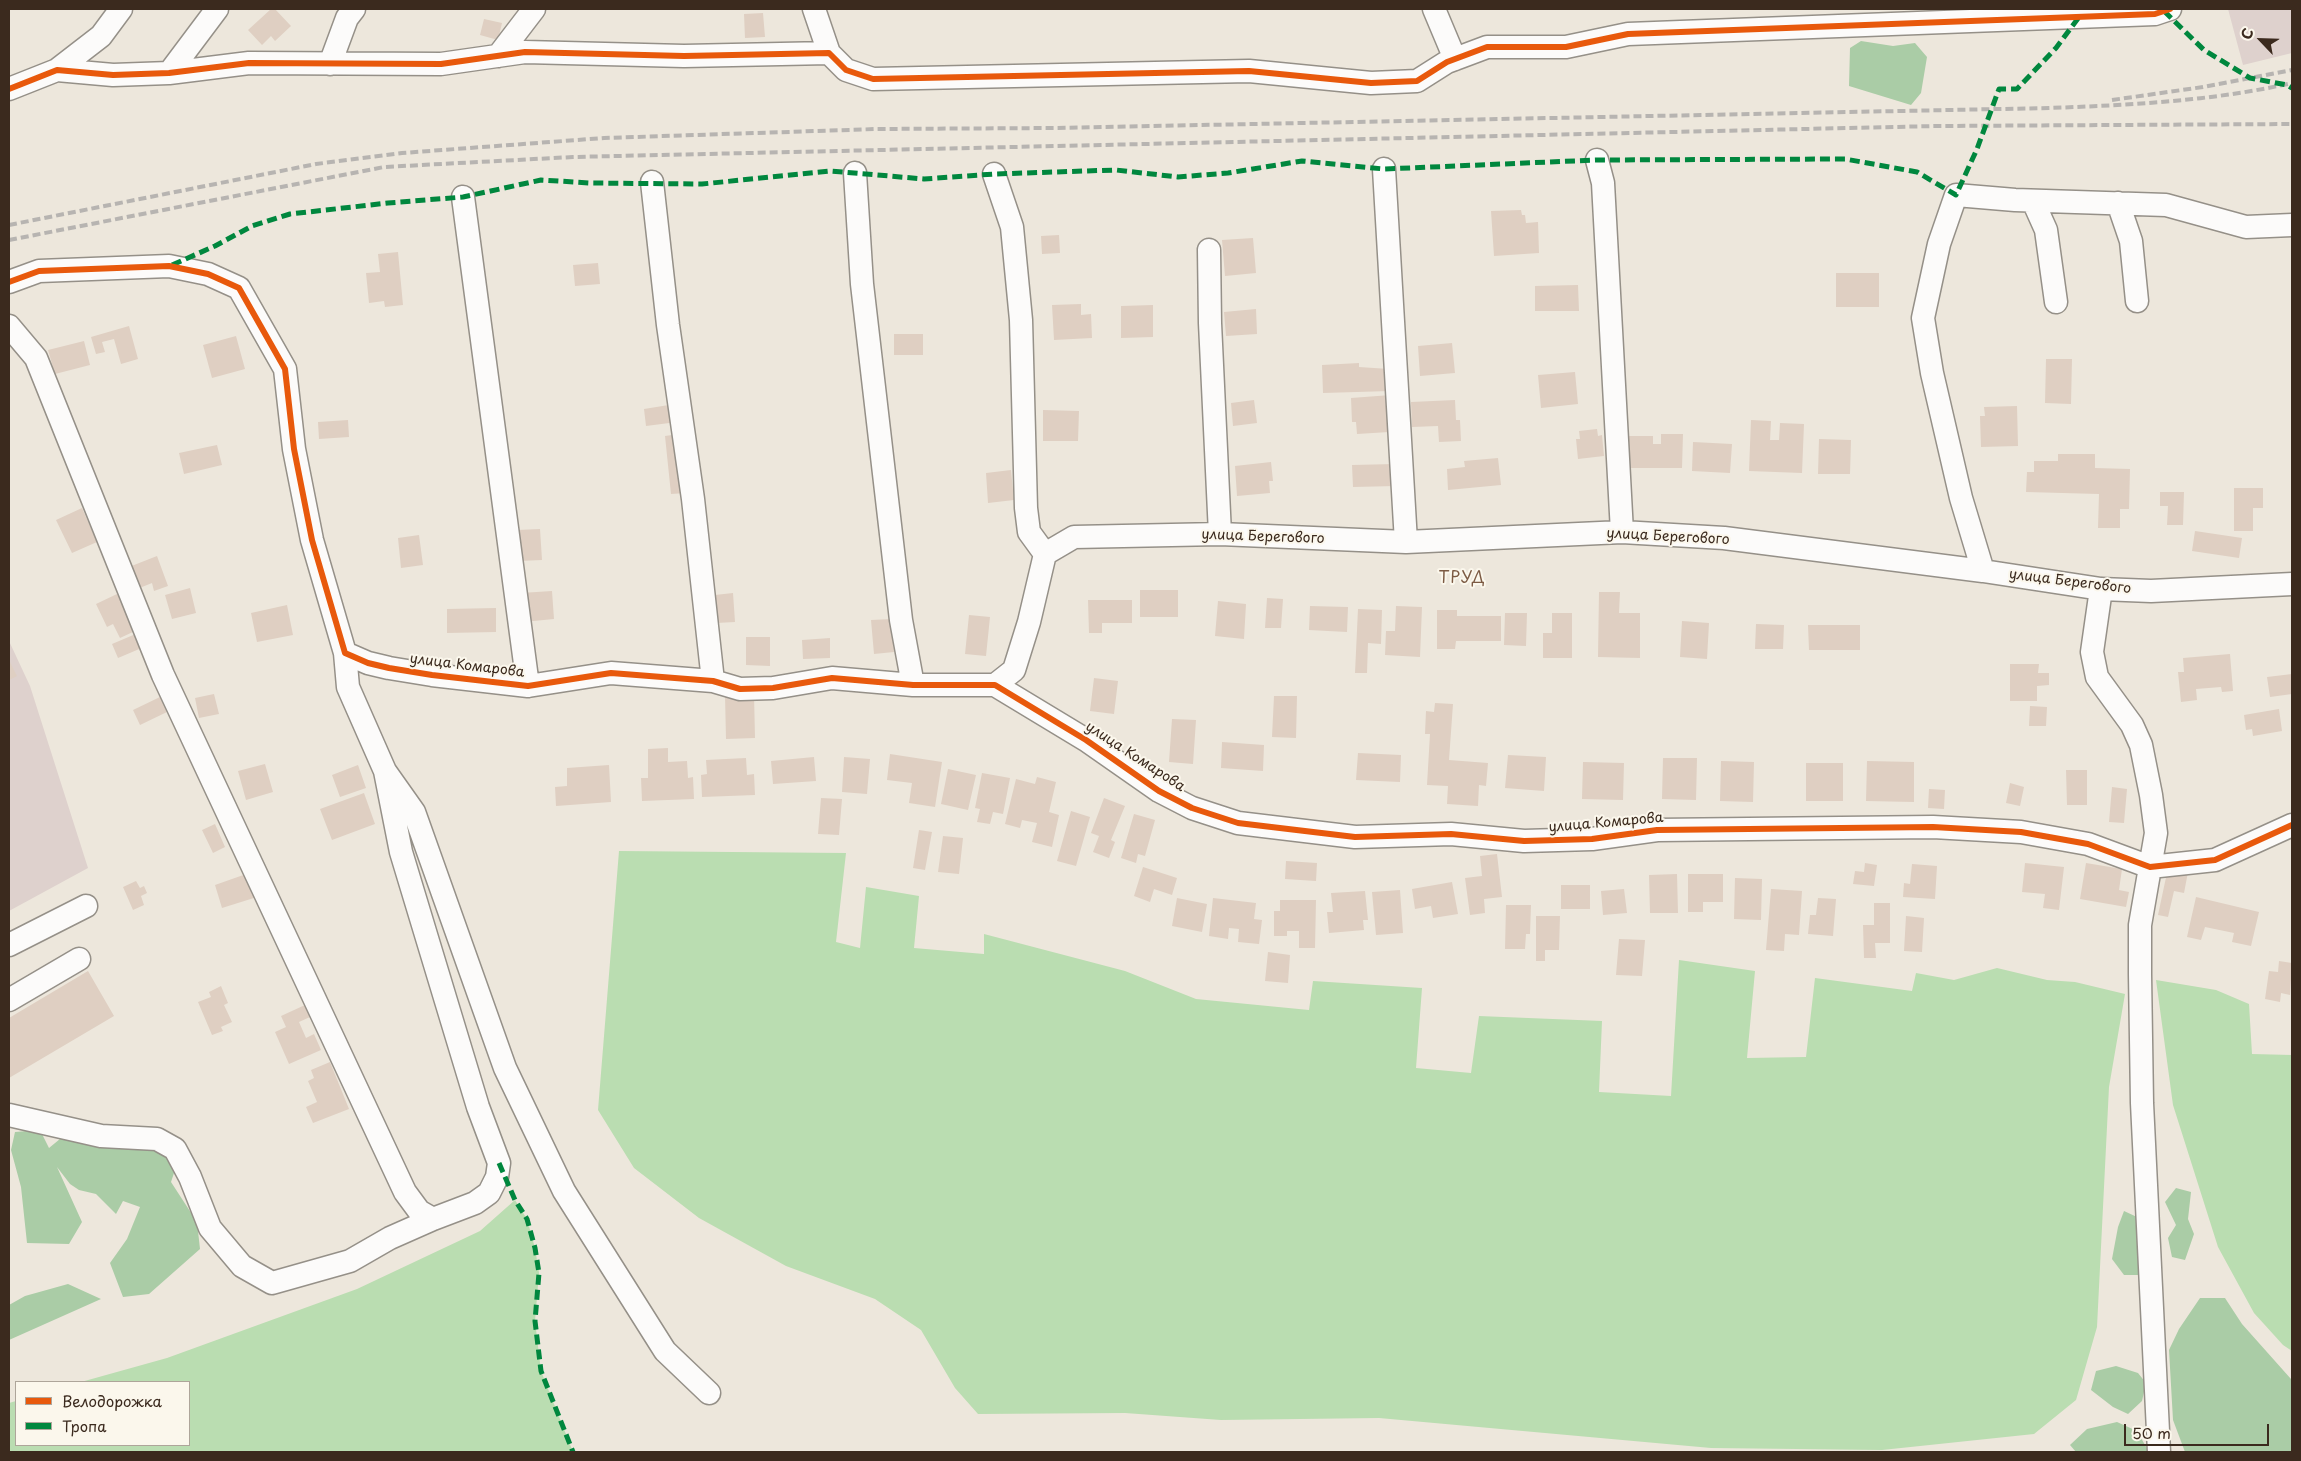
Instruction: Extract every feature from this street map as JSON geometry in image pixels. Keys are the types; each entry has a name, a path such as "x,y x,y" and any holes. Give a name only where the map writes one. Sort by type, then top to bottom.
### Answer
{"street":[{"path":"9,89 57,70 101,36 120,9"},
{"path":"169,73 217,9"},
{"path":"330,64 348,18 354,9"},
{"path":"498,56 534,9"},
{"path":"814,9 829,53 846,70 873,79 1249,71 1371,83 1417,81 1455,59 1487,46 1566,47 1628,34 2155,14 2170,9"},
{"path":"1434,9 1455,59"},
{"path":"57,70 113,75 169,73 249,63 441,64 525,52 684,56 829,53"},
{"path":"1597,160 1603,183 1622,532"},
{"path":"1384,169 1406,542"},
{"path":"855,173 862,284 901,620 912,685"},
{"path":"994,174 1012,227 1021,320 1026,508 1029,532 1045,554 1029,622 1014,670 995,685"},
{"path":"652,182 668,325 693,499 713,681"},
{"path":"1983,571 1962,498 1932,373 1923,318 1939,244 1956,195 2033,201 2166,205 2246,227 2292,224"},
{"path":"463,197 528,686"},
{"path":"2033,201 2046,230 2056,302"},
{"path":"2118,203 2131,241 2137,301"},
{"path":"1209,250 1210,323 1220,534"},
{"path":"9,282 39,271 170,266 208,274 238,288 257,318 284,369 294,449 312,540 345,653 348,687 385,771 414,812 505,1068 564,1191 665,1351 708,1393"},
{"path":"9,326 36,358 163,675 401,1183 419,1211 433,1220"},
{"name":"улица Берегового","path":"1045,554 1074,537 1220,534 1406,542 1622,532 1724,538 1983,571 2101,589 2151,591 2292,584"},
{"path":"2101,589 2092,652 2097,676 2132,725 2141,745 2156,832 2140,924 2140,974 2142,1103 2159,1452"},
{"name":"улица Комарова","path":"345,653 368,663 389,668 528,686 611,673 713,681 740,690 773,688 832,678 912,685 995,685 1086,740 1159,791 1192,808 1238,823 1355,837 1451,834 1524,841 1592,839 1657,830 1934,827 2021,832 2088,844 2150,867 2215,860 2292,825"},
{"path":"9,1115 101,1136 157,1139 175,1149 190,1177 210,1228 242,1266 272,1283 350,1260 390,1238 476,1204 489,1193 497,1177 499,1163 478,1107 401,852 385,771"},
{"path":"9,945 86,906"},
{"path":"9,1000 79,959"}],"shaded area":[{"path":"2228,9 2292,9 2292,53 2243,65"},
{"path":"9,641 30,686 88,868 9,911"}],"green space":[{"path":"1861,41 1893,46 1915,43 1927,57 1921,93 1911,105 1849,86 1850,48"},
{"path":"619,851 846,853 836,942 860,948 866,887 919,896 914,948 984,954 984,934 1125,971 1196,999 1309,1010 1313,981 1422,988 1416,1068 1471,1073 1479,1016 1602,1021 1599,1092 1671,1096 1679,960 1755,971 1747,1058 1806,1057 1815,978 1912,991 1916,973 1954,980 1997,968 2047,980 2075,982 2125,994 2109,1087 2097,1327 2076,1400 2034,1434 1882,1450 1711,1448 1379,1418 1221,1420 1125,1413 978,1414 955,1388 921,1330 875,1299 786,1266 699,1218 634,1168 598,1110"},
{"path":"2156,980 2216,990 2249,1004 2252,1054 2292,1055 2292,1351 2283,1345 2254,1313 2218,1247 2173,1105"},
{"path":"40,1130 49,1148 66,1134 161,1147 177,1164 171,1182 197,1222 200,1249 149,1294 123,1297 110,1263 127,1239 140,1207 123,1201 116,1214 96,1194 79,1190 70,1184 57,1167 82,1222 69,1244 27,1243 21,1187 11,1150 15,1132"},
{"path":"2176,1188 2191,1192 2188,1219 2194,1234 2185,1260 2172,1257 2168,1238 2176,1225 2165,1202"},
{"path":"515,1200 527,1219 535,1248 539,1273 535,1321 541,1371 573,1452 9,1452 9,1403 15,1401 15,1446 190,1446 190,1381 85,1381 167,1358 357,1289 480,1231"},
{"path":"2124,1211 2137,1217 2141,1275 2124,1275 2112,1259 2118,1227"},
{"path":"68,1284 101,1299 9,1340 9,1305 25,1296"},
{"path":"2200,1298 2225,1298 2242,1324 2291,1379 2292,1452 2185,1452 2173,1420 2169,1350 2179,1329"},
{"path":"2116,1366 2138,1373 2146,1383 2142,1401 2128,1414 2113,1407 2091,1390 2096,1371"},
{"path":"2117,1422 2137,1431 2149,1452 2076,1452 2070,1445 2087,1429"}],"building":[{"path":"271,9 275,9 291,26 275,41 271,36 262,45 248,30"},
{"path":"763,13 765,37 745,38 744,14"},
{"path":"484,19 502,23 498,40 480,35"},
{"path":"1521,210 1522,215 1525,215 1526,223 1538,222 1539,253 1494,256 1491,211"},
{"path":"1059,235 1060,253 1042,254 1041,236"},
{"path":"1253,238 1256,273 1225,276 1222,240"},
{"path":"398,252 403,305 385,307 384,301 369,303 366,273 380,272 378,254"},
{"path":"598,263 600,284 575,286 573,265"},
{"path":"1836,273 1879,273 1879,307 1836,307"},
{"path":"1578,285 1579,311 1535,311 1535,286"},
{"path":"1081,304 1081,315 1091,314 1092,338 1054,340 1052,305"},
{"path":"1153,305 1153,337 1121,338 1121,306"},
{"path":"1256,309 1257,334 1226,336 1224,312"},
{"path":"129,326 138,359 121,364 114,339 102,342 105,352 96,354 91,337"},
{"path":"894,334 923,334 923,355 894,355"},
{"path":"236,336 245,369 212,378 203,345"},
{"path":"84,341 90,365 55,374 48,350"},
{"path":"1452,343 1455,373 1420,376 1418,346"},
{"path":"2046,359 2072,359 2071,404 2045,403"},
{"path":"1359,363 1359,367 1389,369 1390,391 1323,393 1322,365"},
{"path":"1575,372 1578,404 1541,408 1538,375"},
{"path":"1391,395 1389,432 1357,434 1356,422 1352,422 1351,398"},
{"path":"1254,400 1257,423 1233,426 1231,403"},
{"path":"1455,400 1456,420 1460,420 1461,441 1439,442 1438,426 1412,427 1411,402"},
{"path":"675,404 677,422 646,426 644,409"},
{"path":"2017,406 2018,446 1981,447 1980,416 1985,416 1984,407"},
{"path":"1043,410 1079,411 1078,441 1043,441"},
{"path":"348,420 349,437 319,439 318,422"},
{"path":"1751,420 1771,421 1770,440 1779,440 1780,423 1804,424 1802,473 1749,471"},
{"path":"1597,429 1598,436 1602,435 1604,456 1578,459 1576,439 1580,439 1579,431"},
{"path":"679,434 686,493 671,494 665,436"},
{"path":"1661,434 1683,434 1682,468 1625,468 1625,436 1653,436 1653,444 1661,444"},
{"path":"1819,439 1851,440 1850,474 1818,474"},
{"path":"1693,442 1732,444 1730,473 1692,471"},
{"path":"217,445 222,465 184,474 179,453"},
{"path":"2058,454 2095,454 2095,468 2130,469 2129,509 2120,509 2120,528 2098,528 2099,494 2026,492 2027,472 2034,472 2034,461 2058,461"},
{"path":"1498,458 1501,485 1448,490 1447,469 1465,467 1464,461"},
{"path":"1271,462 1273,481 1269,481 1270,493 1237,496 1235,466"},
{"path":"1395,464 1396,486 1353,487 1352,465"},
{"path":"1011,470 1014,500 988,503 986,473"},
{"path":"2234,488 2263,488 2263,508 2253,508 2253,531 2234,531"},
{"path":"2160,492 2184,492 2183,525 2167,525 2168,506 2160,506"},
{"path":"82,508 97,542 72,553 56,520"},
{"path":"540,529 542,560 519,561 517,530"},
{"path":"2195,531 2242,538 2239,558 2192,551"},
{"path":"419,535 423,565 401,568 398,538"},
{"path":"157,556 168,586 154,591 152,583 137,589 129,567"},
{"path":"190,588 196,613 172,619 165,595"},
{"path":"1140,590 1178,590 1178,617 1140,617"},
{"path":"552,591 554,619 523,622 521,593"},
{"path":"1599,592 1620,592 1619,613 1640,613 1640,658 1598,657"},
{"path":"733,593 735,622 716,623 715,595"},
{"path":"117,594 135,631 120,638 113,624 107,627 96,604"},
{"path":"1267,598 1283,599 1281,628 1265,628"},
{"path":"1088,600 1132,600 1132,623 1102,623 1102,633 1089,633"},
{"path":"1218,601 1246,604 1244,639 1215,636"},
{"path":"287,605 293,635 257,642 251,613"},
{"path":"1310,606 1348,607 1347,632 1309,630"},
{"path":"1396,606 1422,607 1420,657 1385,655 1386,631 1395,631"},
{"path":"496,608 496,632 447,633 447,609"},
{"path":"1358,609 1382,610 1381,644 1368,643 1367,673 1355,673"},
{"path":"1437,610 1457,610 1457,616 1501,616 1501,641 1456,641 1455,649 1437,649"},
{"path":"1505,613 1527,613 1526,646 1504,645"},
{"path":"1552,613 1572,613 1572,658 1543,658 1543,633 1552,633"},
{"path":"969,615 990,617 986,656 965,654"},
{"path":"892,619 894,652 874,654 871,620"},
{"path":"1682,621 1709,623 1707,659 1680,657"},
{"path":"1756,624 1784,625 1783,649 1755,649"},
{"path":"1808,625 1860,625 1860,650 1809,650"},
{"path":"138,633 144,647 118,658 112,644"},
{"path":"746,637 770,637 770,666 746,665"},
{"path":"830,638 830,658 803,659 802,640"},
{"path":"2230,654 2233,691 2222,692 2221,687 2196,689 2197,700 2181,702 2178,672 2184,672 2183,658"},
{"path":"9,660 17,676 9,680"},
{"path":"2010,664 2039,664 2038,673 2049,673 2049,685 2037,686 2037,701 2010,701"},
{"path":"2292,674 2292,694 2270,697 2267,677"},
{"path":"1094,678 1118,681 1114,714 1090,711"},
{"path":"214,694 219,714 199,718 195,698"},
{"path":"754,694 755,738 726,739 725,695"},
{"path":"1274,696 1297,696 1296,738 1272,737"},
{"path":"160,697 167,712 140,725 133,710"},
{"path":"1435,703 1453,704 1449,760 1488,763 1486,786 1479,785 1478,806 1447,804 1448,786 1427,785 1430,734 1425,734 1426,711 1434,712"},
{"path":"2030,706 2047,707 2046,726 2029,726"},
{"path":"2279,709 2282,731 2253,736 2252,729 2246,730 2244,715"},
{"path":"1172,719 1196,720 1193,764 1169,762"},
{"path":"1222,742 1264,745 1263,771 1221,768"},
{"path":"668,748 668,762 687,761 688,778 693,777 694,799 642,801 641,778 648,778 648,749"},
{"path":"1358,753 1401,755 1400,782 1356,780"},
{"path":"890,754 942,762 935,807 909,803 912,783 887,780"},
{"path":"1508,755 1546,757 1544,791 1505,788"},
{"path":"814,757 816,781 773,784 771,761"},
{"path":"844,757 870,759 867,794 842,792"},
{"path":"746,758 747,775 754,774 755,795 702,797 701,775 707,774 706,760"},
{"path":"1663,758 1697,758 1696,800 1662,799"},
{"path":"1721,761 1754,762 1753,802 1720,801"},
{"path":"1867,761 1914,762 1914,802 1866,801"},
{"path":"1583,762 1624,763 1623,800 1582,799"},
{"path":"1806,763 1843,763 1843,801 1806,801"},
{"path":"265,764 273,792 246,800 238,771"},
{"path":"358,765 366,788 340,797 332,775"},
{"path":"609,765 611,802 556,806 555,787 567,786 567,768"},
{"path":"948,769 976,775 968,810 941,804"},
{"path":"2066,770 2087,770 2087,805 2067,805"},
{"path":"982,773 1010,778 1003,814 993,812 990,824 977,822 980,809 975,808"},
{"path":"1037,777 1056,782 1049,812 1059,815 1052,847 1032,842 1037,823 1022,820 1020,828 1005,824 1016,779 1035,784"},
{"path":"2010,783 2024,787 2020,806 2006,803"},
{"path":"2112,787 2127,789 2124,823 2109,822"},
{"path":"1929,789 1945,790 1944,809 1928,808"},
{"path":"364,793 375,824 332,840 320,809"},
{"path":"821,798 842,799 839,835 818,834"},
{"path":"1104,798 1125,806 1111,840 1115,842 1109,858 1093,852 1099,836 1091,833"},
{"path":"1071,811 1090,817 1076,866 1057,861"},
{"path":"1134,814 1155,820 1145,856 1138,854 1136,863 1121,858"},
{"path":"215,824 225,847 213,853 202,830"},
{"path":"919,830 932,832 925,870 913,868"},
{"path":"943,836 963,838 959,874 938,872"},
{"path":"1497,854 1502,897 1484,899 1485,913 1470,915 1465,878 1482,876 1480,856"},
{"path":"1286,861 1317,863 1316,881 1285,879"},
{"path":"1865,863 1877,865 1874,886 1853,884 1855,871 1864,872"},
{"path":"2025,863 2064,867 2059,910 2043,908 2045,894 2022,892"},
{"path":"2086,863 2122,869 2119,890 2129,892 2126,907 2080,899"},
{"path":"1912,864 1937,866 1935,899 1903,897 1904,883 1910,884"},
{"path":"1143,867 1177,878 1172,895 1154,889 1150,902 1134,896"},
{"path":"2168,868 2188,872 2184,893 2174,891 2168,917 2158,915"},
{"path":"249,873 257,897 222,908 215,885"},
{"path":"1677,874 1678,913 1650,913 1649,875"},
{"path":"1688,874 1723,874 1723,902 1703,902 1703,912 1688,912"},
{"path":"1735,878 1762,879 1761,920 1734,919"},
{"path":"136,881 140,888 144,886 147,893 141,896 144,905 133,910 123,887"},
{"path":"1452,882 1458,914 1433,918 1431,906 1415,909 1412,889"},
{"path":"1561,885 1590,885 1590,909 1561,909"},
{"path":"1624,889 1627,913 1603,915 1601,891"},
{"path":"1771,889 1802,891 1799,935 1785,934 1784,951 1766,950"},
{"path":"1400,890 1403,933 1376,935 1372,892"},
{"path":"1365,891 1368,920 1363,920 1364,930 1329,933 1327,912 1333,912 1331,893"},
{"path":"2196,897 2259,912 2251,946 2232,942 2234,933 2205,927 2201,940 2187,937"},
{"path":"1177,898 1207,904 1202,932 1172,926"},
{"path":"1213,898 1256,903 1254,919 1262,920 1259,944 1238,942 1239,929 1229,928 1228,939 1209,936"},
{"path":"1818,898 1836,899 1833,936 1808,934 1810,915 1816,915"},
{"path":"1280,900 1316,900 1315,948 1299,948 1299,931 1287,931 1287,936 1274,936 1274,911 1280,911"},
{"path":"1874,903 1890,903 1890,943 1875,943 1876,958 1864,958 1863,925 1874,925"},
{"path":"1506,905 1531,905 1530,934 1526,934 1525,949 1505,949"},
{"path":"1536,916 1560,916 1559,950 1545,950 1545,961 1536,961"},
{"path":"1906,916 1924,918 1922,952 1904,951"},
{"path":"1619,939 1645,940 1642,976 1616,975"},
{"path":"1268,952 1290,955 1288,983 1265,981"},
{"path":"2279,961 2292,963 2290,995 2281,993 2280,1002 2265,999 2269,971 2278,972"},
{"path":"88,971 114,1016 9,1078 9,1018"},
{"path":"221,986 228,1003 224,1005 232,1022 221,1027 223,1031 212,1035 198,1002 211,997 209,992"},
{"path":"305,1005 310,1017 299,1022 306,1038 314,1034 321,1050 289,1064 275,1032 286,1027 281,1016"},
{"path":"330,1062 349,1109 313,1123 306,1107 317,1102 308,1081 314,1078 311,1070"}],"railway":[{"path":"2112,100 2203,87 2292,70"},
{"path":"9,225 316,164 402,153 604,138 877,129 1054,128 2049,108 2141,104 2202,98 2292,83"},
{"path":"9,240 384,167 573,157 1936,126 2292,124"}],"marked path":[{"path":"2164,11 2204,50 2250,78 2287,85 2292,88"},
{"path":"172,265 215,246 252,226 290,214 463,197 541,180 590,183 702,184 831,171 924,179 994,174 1116,170 1178,177 1228,173 1302,161 1384,169 1597,160 1845,159 1917,172 1956,195 1977,149 1999,89 2017,89 2056,48 2079,17"},
{"path":"499,1163 515,1200 527,1219 535,1248 539,1273 535,1321 541,1371 573,1452"}],"cycle path":[{"path":"9,89 57,70 113,75 169,73 249,63 441,64 525,52 684,56 829,53 846,70 873,79 1249,71 1371,83 1417,81 1447,62 1487,47 1566,47 1628,34 2155,14 2170,9"},
{"path":"9,282 39,271 169,266 208,274 239,288 285,369 294,449 312,540 345,653 368,663 389,668 528,686 611,673 713,681 740,689 773,688 832,678 913,685 995,685 1086,740 1159,791 1192,808 1238,823 1355,837 1451,834 1524,841 1592,839 1657,830 1933,827 2021,832 2088,844 2150,867 2215,860 2292,825"}],"district":[{"name":"ТРУД","path":"1462,579"}]}
